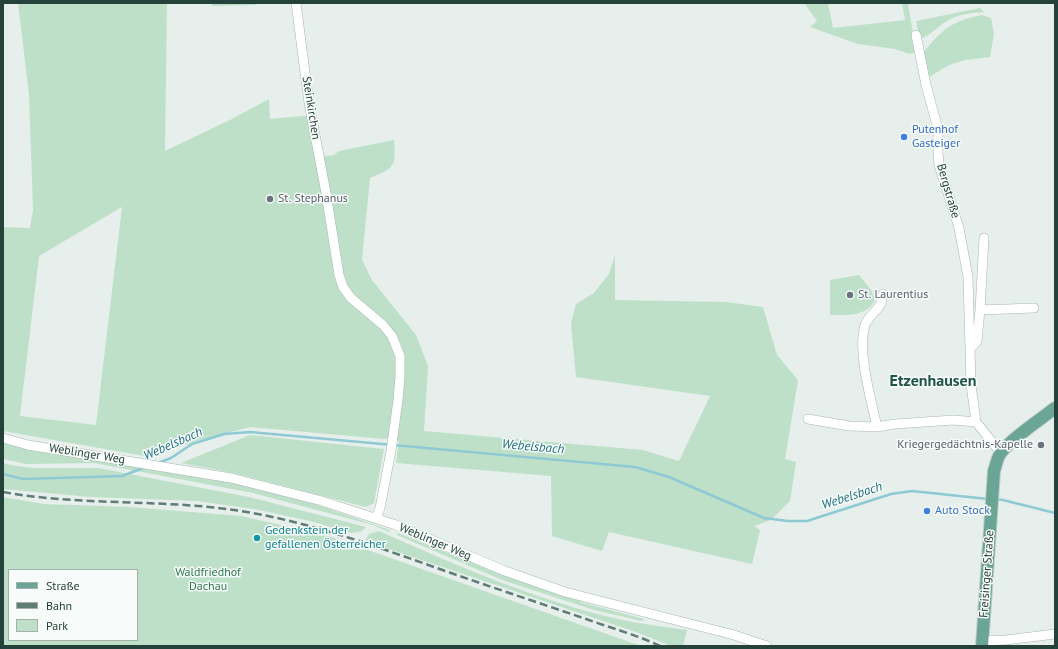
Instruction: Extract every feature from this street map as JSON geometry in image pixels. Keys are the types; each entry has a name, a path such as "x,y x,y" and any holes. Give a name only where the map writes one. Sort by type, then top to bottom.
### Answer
{"main road":[{"name":"Freisinger Straße","path":"982,643 994,471 1001,453 1011,442 1055,408"}],"street":[{"name":"Steinkirchen","path":"296,3 309,103 339,275 343,287 351,298 383,325 392,336 400,356 400,377 393,440 380,508 376,518"},
{"name":"Bergstraße","path":"916,35 927,90 938,129 939,164 959,228 967,270 969,286 971,385 976,422"},
{"name":"Bergstraße","path":"970,349 977,341 984,238"},
{"path":"877,427 868,386 863,338 868,319 879,306 883,294"},
{"path":"980,310 1034,308"},
{"path":"808,419 849,426 877,427 895,424 954,420 976,422 1001,453"},
{"name":"Weblinger Weg","path":"3,438 28,444 231,478 322,501 376,518 505,572 565,592 734,635 767,646"},
{"path":"982,643 1055,634"}],"green space":[{"path":"18,3 167,3 165,151 232,119 269,99 270,119 313,115 321,157 334,155 339,151 394,140 395,156 392,165 385,172 370,178 362,260 372,280 416,335 428,366 424,431 643,450 679,461 710,396 576,377 571,323 576,304 594,293 609,274 615,255 615,300 726,302 763,307 777,355 798,380 785,459 796,462 790,501 771,520 754,526 760,530 752,564 609,532 602,551 552,536 551,476 396,463 399,441 390,438 384,439 250,427 196,441 150,457 3,431 3,227 30,228 33,210 29,95","holes":["122,207 96,425 20,416 39,256"]},
{"path":"212,3 257,3 255,5 212,6"},
{"path":"804,3 828,3 833,28 905,20 902,3 908,3 916,52 910,54 895,49 858,44 810,27 817,21"},
{"path":"980,8 984,12 965,14 955,17 943,23 927,36 920,39 916,21"},
{"path":"982,15 991,18 994,34 990,57 965,60 949,65 926,79 921,55 928,47 947,28 962,20"},
{"path":"859,275 871,290 875,300 871,306 867,310 856,314 830,315 830,280"},
{"path":"250,435 384,449 374,503 366,507 233,473 181,463"},
{"path":"3,442 239,484 306,501 390,530 389,532 373,525 253,493 94,463 26,464 3,459"},
{"path":"3,463 34,468 98,468 249,497 366,527 362,531 352,533 310,521 254,509 197,501 90,497 3,489"},
{"name":"Waldfriedhof Dachau","path":"3,497 44,504 130,507 241,516 325,535 641,646 3,646"},
{"path":"379,531 496,581 556,602 618,619 687,630 683,646 671,646 636,632 365,541 369,534"},
{"path":"398,533 504,575 581,600 580,602 644,619 642,621 594,610 502,580 397,535"}],"waterway":[{"name":"Webelsbach","path":"158,463 171,458 192,444 224,434 250,432 635,467 669,477 764,518 788,521 807,521 891,494 912,491 988,499"},
{"name":"Webelsbach","path":"3,474 23,479 122,476 146,467"},
{"name":"Webelsbach","path":"995,499 1055,513"}],"railway":[{"path":"3,492 61,499 205,507 265,515 328,531 389,551 633,635 660,646"}],"place":[{"name":"Putenhof Gasteiger","path":"904,137"},
{"name":"St. Stephanus","path":"270,199"},
{"name":"St. Laurentius","path":"850,295"},
{"name":"Kriegergedächtnis-Kapelle","path":"1041,445"},
{"name":"Auto Stock","path":"927,511"},
{"name":"Gedenkstein der gefallenen Österreicher","path":"257,538"}],"district":[{"name":"Etzenhausen","path":"933,381"}]}
